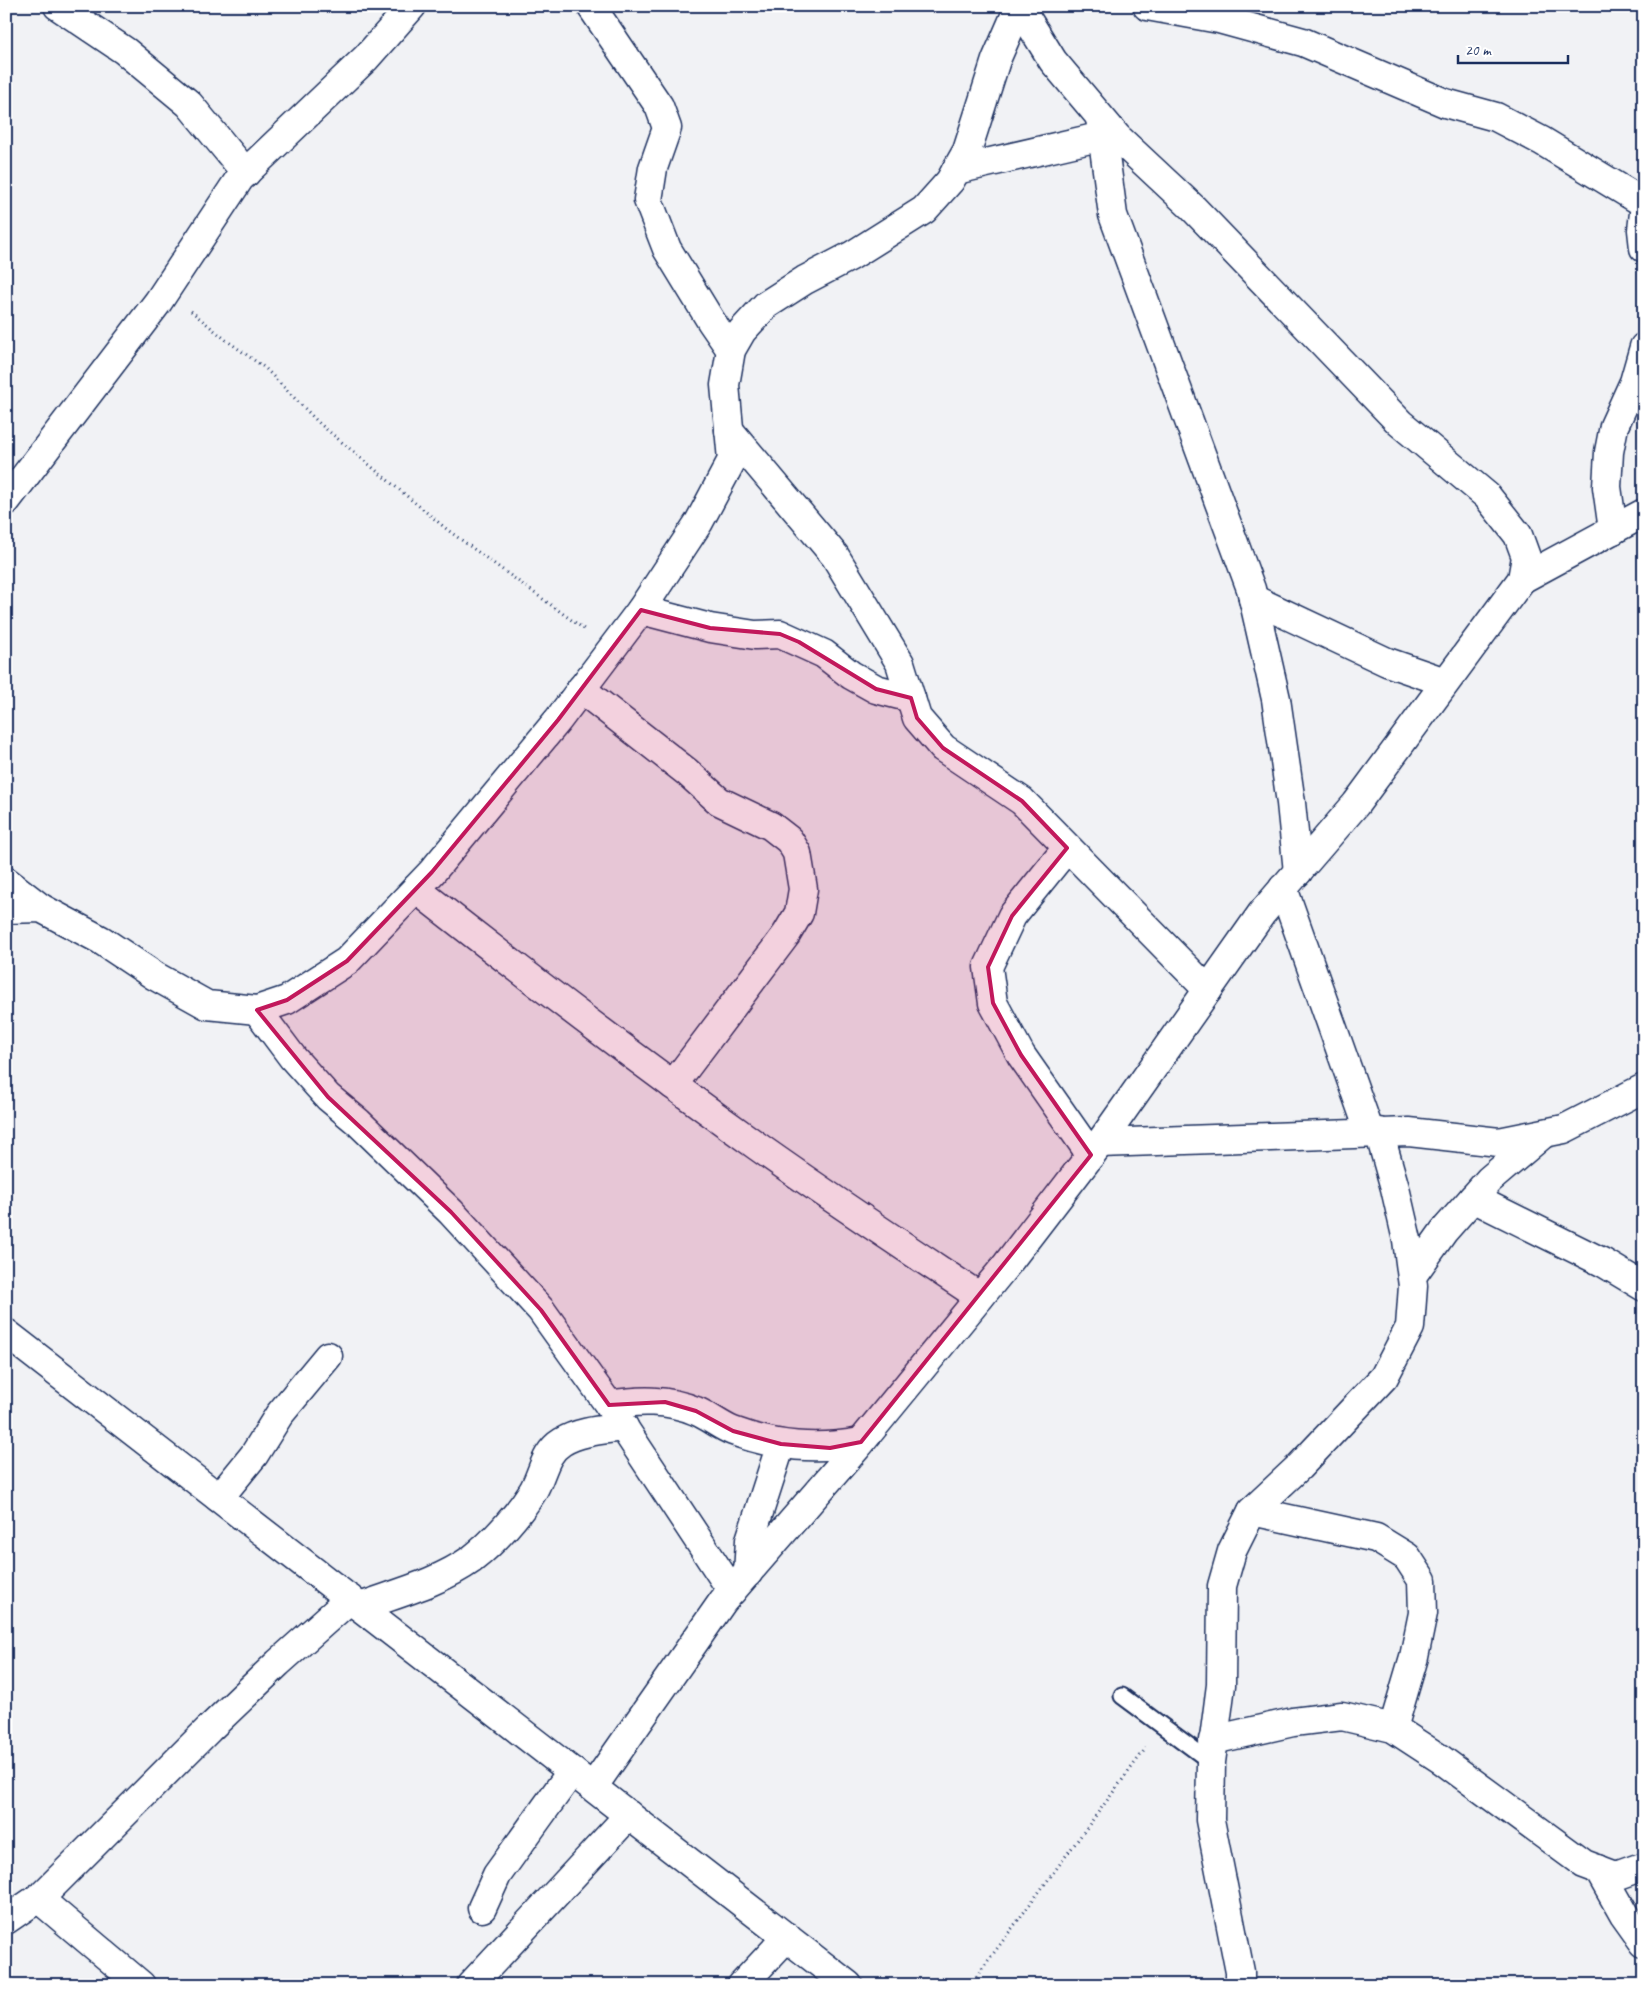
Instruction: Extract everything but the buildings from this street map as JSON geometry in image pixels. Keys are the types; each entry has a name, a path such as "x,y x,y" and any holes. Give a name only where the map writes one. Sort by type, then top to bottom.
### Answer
{"street":[{"path":"58,6 125,51 189,104 246,173"},
{"path":"6,502 99,382 164,293 203,232 246,173 366,58 412,6"},
{"path":"591,6 659,106 667,128 653,168 648,200 667,249 731,350"},
{"path":"1147,6 1219,19 1303,42 1445,103 1496,117 1542,141 1643,202 1642,230 1644,248"},
{"path":"1019,7 1054,61 1102,127 1117,137 1193,208 1400,423 1487,496 1518,535 1526,557 1522,579"},
{"path":"6,881 41,908 101,940 155,976 207,1005 257,1010 287,1000 347,961 416,889 558,720 640,610 699,522 732,460 725,385 731,350 742,330 766,305 805,280 851,256 924,210 950,181 967,151 996,60 1019,7"},
{"path":"956,170 1102,127"},
{"path":"1102,127 1113,215 1253,599 1276,698 1291,803 1291,880 1375,1133 1396,1188 1412,1276 1410,1327 1384,1377 1299,1468 1252,1511 1232,1551 1222,1586 1221,1685 1212,1751 1210,1820 1240,1972 1240,1985"},
{"path":"1613,530 1608,487 1609,452 1614,426 1634,382 1644,347"},
{"path":"729,430 835,556 900,663 917,718 943,748 1022,801 1208,990"},
{"path":"482,1908 497,1875 582,1779 740,1582 861,1442 980,1297 1096,1149 1262,913 1356,804 1522,579 1644,513"},
{"path":"1253,599 1387,662 1445,682"},
{"path":"640,610 710,628 754,634 780,634 824,654 851,676 876,689 911,698"},
{"path":"580,689 687,772 719,801 772,826 789,840 797,853 803,889 799,913 786,935 673,1085"},
{"path":"1067,848 1012,916 988,967 993,1003 1021,1054 1096,1149"},
{"path":"416,889 532,981 673,1085 759,1147 980,1297"},
{"path":"6,909 41,908"},
{"path":"257,1010 293,1058 328,1097 358,1122 451,1212 542,1310 624,1427 740,1582"},
{"path":"1096,1149 1409,1132 1499,1142 1564,1129 1644,1088"},
{"path":"1412,1276 1444,1231 1472,1198 1489,1180 1544,1133"},
{"path":"1472,1198 1604,1262 1644,1287"},
{"path":"6,1333 848,1985"},
{"path":"220,1498 254,1455 279,1415 328,1356"},
{"path":"609,1405 635,1401 665,1402 696,1411 733,1430 781,1444 830,1448 861,1442"},
{"path":"6,1920 38,1898 278,1663 355,1603 435,1580 472,1558 500,1531 534,1490 550,1452 562,1442 581,1433 624,1427"},
{"path":"740,1582 750,1540 781,1444"},
{"path":"1252,1511 1376,1538 1407,1557 1422,1580 1423,1613 1414,1657 1394,1728"},
{"path":"1212,1751 1293,1722 1342,1716 1394,1728 1442,1760 1584,1864 1616,1876 1644,1866"},
{"path":"471,1985 629,1815"},
{"path":"1598,1869 1624,1915 1644,1943"},
{"path":"38,1898 141,1985"},
{"path":"742,1985 787,1937"}],"lane":[{"path":"1122,1696 1162,1725 1212,1751"}],"path":[{"path":"164,293 197,315 226,340 265,368 320,424 449,530 611,648"},
{"path":"970,1985 1162,1725"}],"highlighted area":[{"path":"641,610 710,628 780,634 799,642 876,689 911,698 917,718 943,748 1022,801 1067,848 1012,916 988,967 993,1003 1021,1055 1091,1155 861,1442 830,1448 781,1444 733,1431 696,1411 665,1402 609,1405 541,1310 451,1212 328,1097 257,1010 287,1000 347,961 432,872 558,720"}]}
